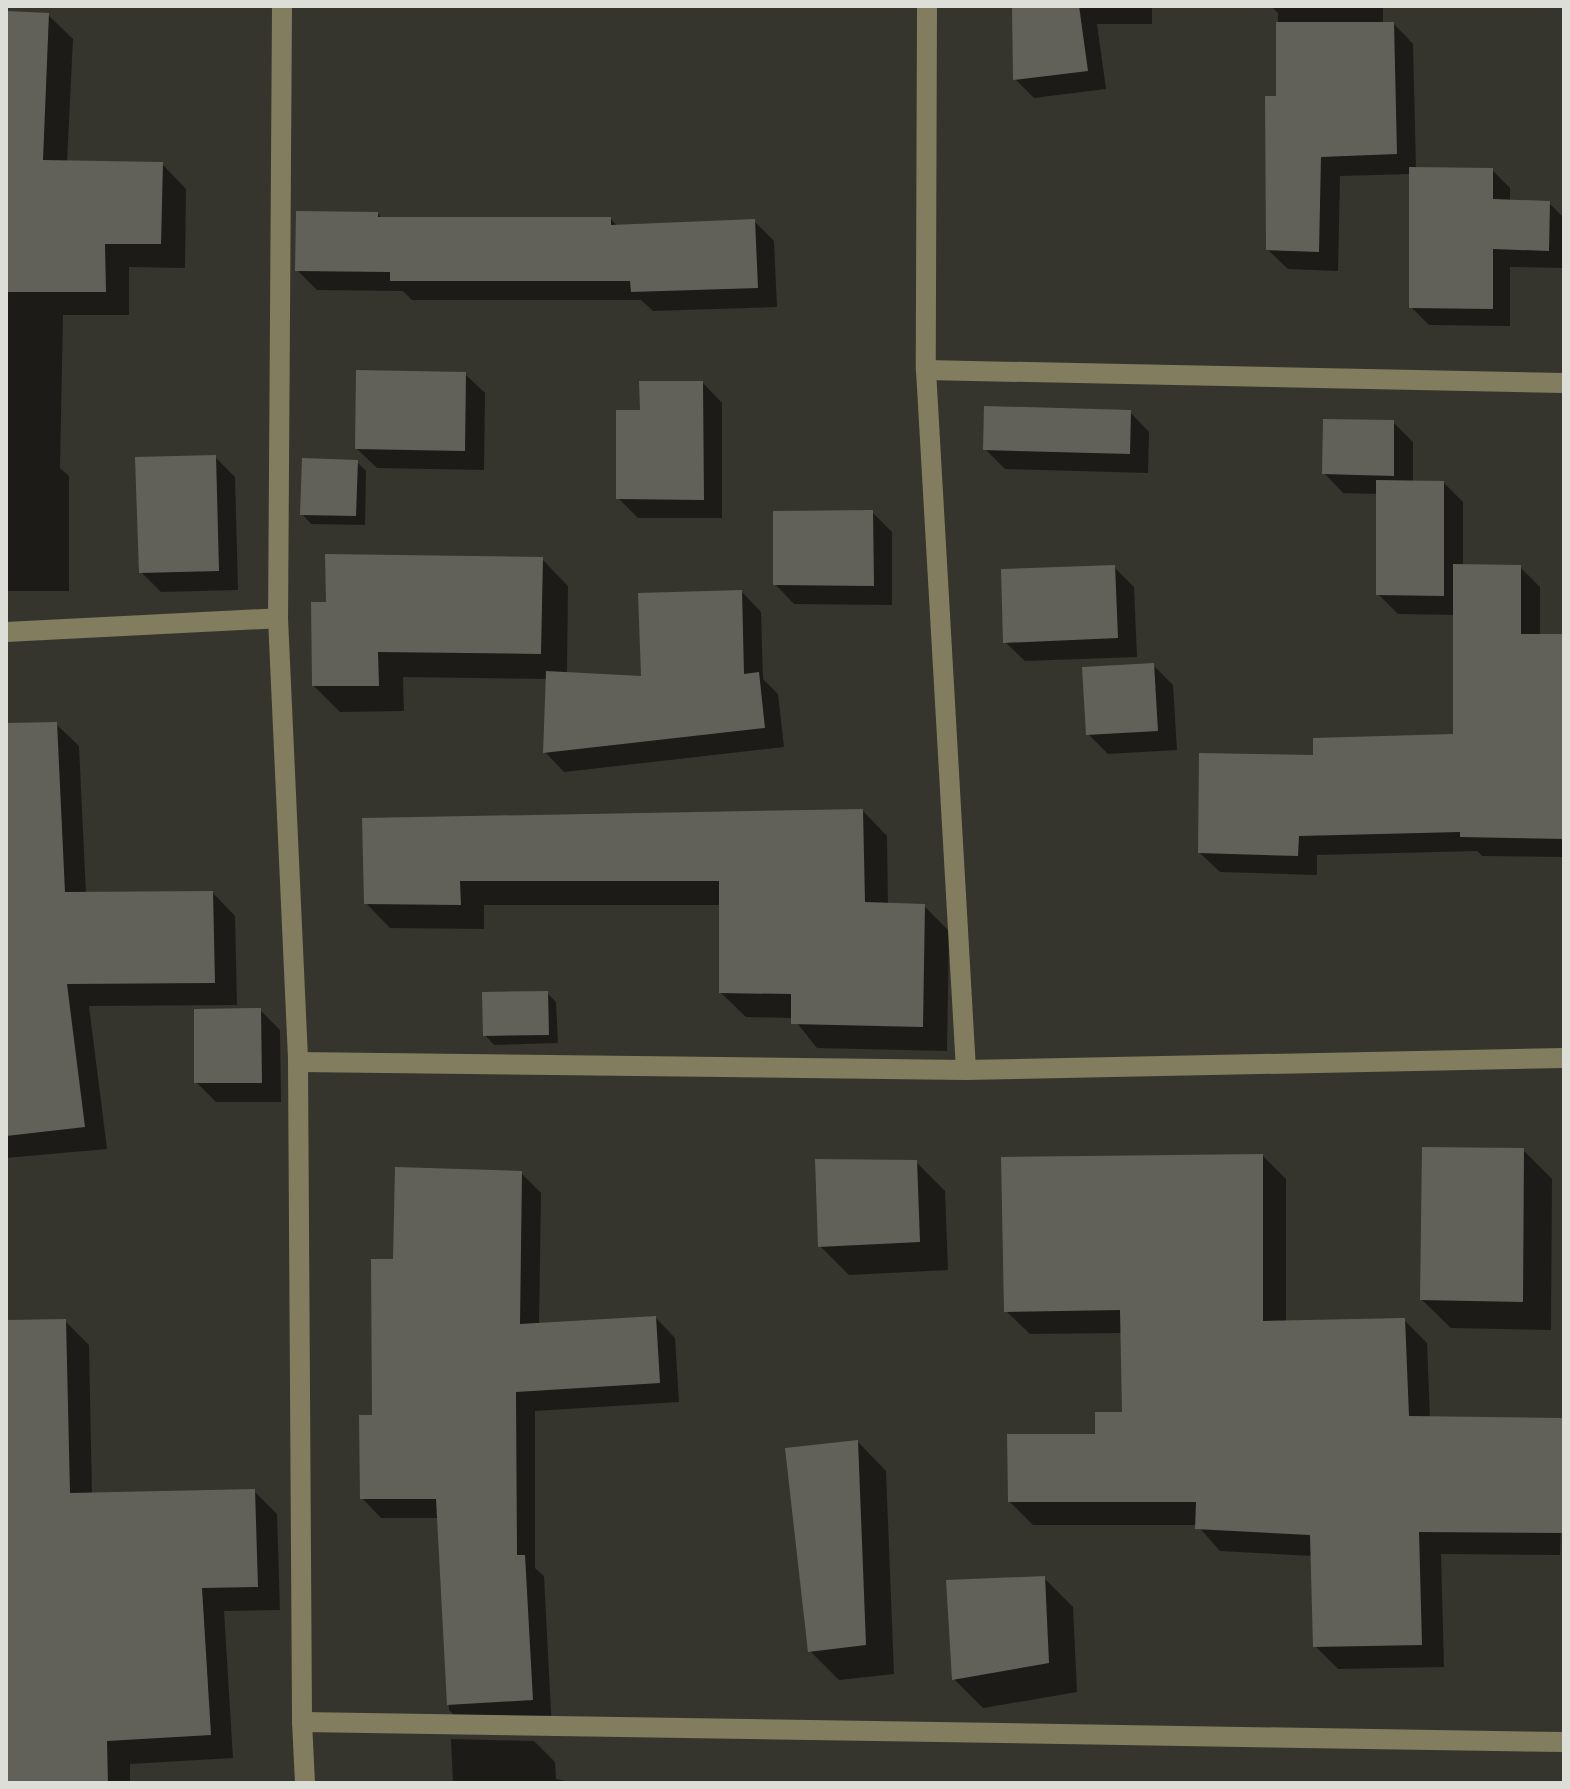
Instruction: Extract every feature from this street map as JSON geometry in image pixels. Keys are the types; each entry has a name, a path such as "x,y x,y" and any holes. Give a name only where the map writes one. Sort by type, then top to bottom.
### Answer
{"street":[{"path":"282,6 278,618 298,1062 302,1722 305,1783"},
{"path":"927,6 926,370 966,1070"},
{"path":"926,370 1564,383"},
{"path":"6,632 278,618"},
{"path":"298,1062 966,1070 1564,1058"},
{"path":"302,1722 1564,1742"}],"building":[{"path":"1012,6 1079,6 1088,71 1013,80"},
{"path":"6,11 49,13 43,160 163,162 161,244 105,244 106,292 6,292"},
{"path":"1276,22 1394,22 1397,154 1321,157 1319,252 1266,250 1265,96 1276,96"},
{"path":"1409,167 1493,168 1493,199 1550,201 1549,251 1493,249 1493,309 1409,308"},
{"path":"296,211 378,212 378,217 611,217 611,225 755,219 758,288 631,292 630,281 390,281 390,272 295,271"},
{"path":"356,370 466,372 465,451 355,449"},
{"path":"639,381 703,381 704,500 616,499 616,410 640,410"},
{"path":"984,406 1131,410 1130,454 983,450"},
{"path":"1323,419 1394,420 1394,476 1322,474"},
{"path":"216,455 219,571 139,573 135,457"},
{"path":"302,458 358,460 356,516 300,515"},
{"path":"1376,480 1444,481 1444,596 1376,595"},
{"path":"873,510 874,586 773,585 773,511"},
{"path":"325,554 543,557 541,654 378,652 379,686 312,686 311,602 326,602"},
{"path":"1453,564 1521,565 1521,634 1564,634 1564,839 1460,837 1460,832 1299,836 1298,856 1198,853 1199,753 1313,755 1313,738 1453,734"},
{"path":"1115,565 1118,638 1003,643 1001,569"},
{"path":"742,590 744,674 759,672 765,728 543,753 546,671 641,676 638,593"},
{"path":"1154,663 1158,731 1086,735 1082,667"},
{"path":"57,722 65,892 213,891 215,983 67,984 85,1127 6,1136 6,723"},
{"path":"863,809 865,902 925,904 923,1027 791,1024 791,994 719,993 719,881 460,881 461,905 364,904 362,818"},
{"path":"548,991 549,1035 483,1036 482,992"},
{"path":"261,1008 262,1083 194,1083 194,1009"},
{"path":"1422,1147 1524,1148 1523,1302 1420,1300"},
{"path":"1263,1154 1263,1321 1405,1318 1409,1416 1564,1418 1564,1533 1419,1532 1422,1645 1313,1647 1310,1535 1195,1529 1196,1502 1008,1502 1007,1434 1095,1434 1095,1412 1122,1412 1120,1310 1004,1312 1001,1157"},
{"path":"815,1159 917,1160 920,1242 818,1247"},
{"path":"395,1167 522,1171 520,1324 656,1316 660,1383 516,1392 517,1555 525,1555 533,1700 447,1705 436,1499 360,1499 359,1415 372,1415 371,1259 393,1259"},
{"path":"66,1319 70,1493 255,1489 258,1587 202,1588 211,1735 107,1741 108,1783 6,1783 6,1320"},
{"path":"858,1440 866,1645 808,1652 785,1448"},
{"path":"1045,1576 1049,1663 952,1680 946,1580"}]}
